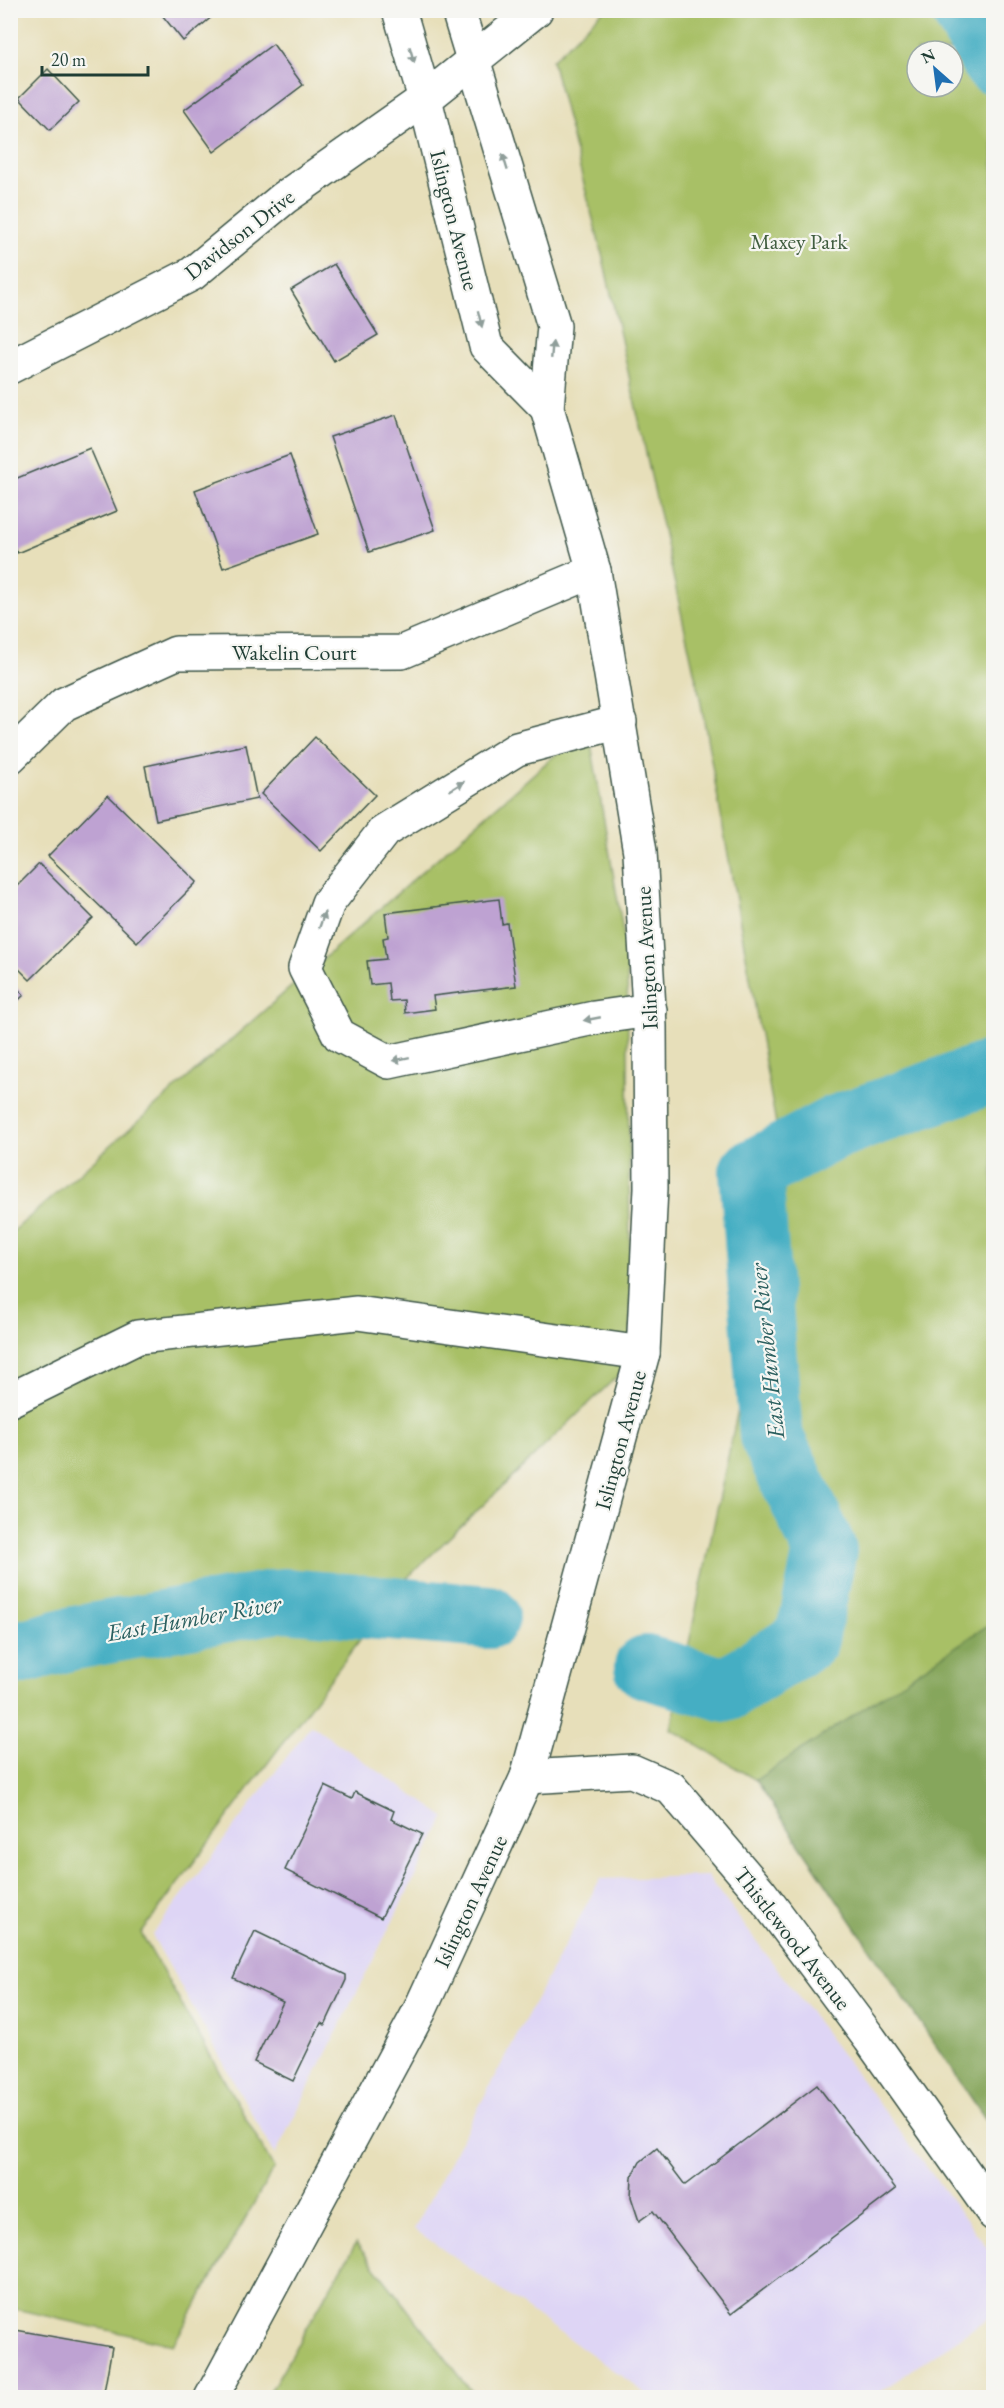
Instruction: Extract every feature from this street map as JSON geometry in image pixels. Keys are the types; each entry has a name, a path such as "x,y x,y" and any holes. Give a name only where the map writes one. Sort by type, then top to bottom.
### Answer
{"main road":[{"name":"Islington Avenue","path":"399,10 425,99 486,346 547,408"},
{"name":"Islington Avenue","path":"211,2397 419,2012 527,1777 644,1353 651,1188 650,1010 640,852 594,571 547,408 554,326 458,10"},
{"name":"Davidson Drive","path":"10,367 192,274 284,198 425,99 536,10"},
{"name":"Wakelin Court","path":"10,757 64,704 176,653 402,652 594,571"},
{"path":"620,722 517,749 384,831 328,903 305,968 339,1035 389,1062 594,1018 650,1010"},
{"path":"10,1400 138,1337 357,1313 644,1353"},
{"name":"Thistlewood Avenue","path":"527,1777 632,1771 671,1788 759,1892 870,2038 993,2214"}],"shaded area":[{"path":"311,1725 445,1817 275,2155 152,1935"},
{"path":"707,1876 993,2255 993,2315 872,2397 651,2397 414,2229 600,1879"}],"green space":[{"name":"Maxey Park","path":"603,11 993,11 993,2130 756,1780 671,1729 786,1180 700,698 603,258 552,60"},
{"path":"588,726 627,955 631,1363 403,1582 141,1933 274,2168 173,2345 11,2308 10,1234"},
{"path":"993,1622 993,2130 756,1780"},
{"path":"356,2243 476,2397 267,2397"}],"building":[{"path":"158,10 220,10 183,41"},
{"path":"273,44 303,85 214,152 184,110"},
{"path":"48,69 79,102 50,130 19,98"},
{"path":"334,264 378,335 334,361 291,290"},
{"path":"396,415 435,530 369,552 330,437"},
{"path":"90,448 117,511 17,553 10,539 10,481"},
{"path":"290,455 318,534 223,568 195,490"},
{"path":"315,737 375,795 321,851 261,794"},
{"path":"246,745 257,799 156,820 145,766"},
{"path":"108,795 197,882 137,942 48,856"},
{"path":"39,864 93,918 30,980 10,960 10,893"},
{"path":"499,899 502,924 507,923 516,986 433,996 435,1009 405,1013 404,1000 390,1001 388,983 370,985 367,961 386,959 383,938 388,937 385,913"},
{"path":"10,981 24,995 10,1008"},
{"path":"325,1786 352,1799 355,1792 394,1811 391,1819 422,1834 381,1918 285,1870"},
{"path":"255,1931 346,1975 346,1980 325,2025 321,2023 293,2081 254,2062 283,2002 233,1978"},
{"path":"817,2085 896,2189 731,2314 653,2211 639,2221 631,2197 632,2177 640,2162 657,2148 685,2185"},
{"path":"10,2329 112,2347 103,2398 10,2398"}],"waterway":[{"name":"East Humber River","path":"963,10 994,63"},
{"name":"East Humber River","path":"646,1667 726,1690 807,1639 825,1550 771,1436 751,1172 836,1127 994,1071"},
{"name":"East Humber River","path":"10,1655 69,1639 283,1600 488,1617"}]}
